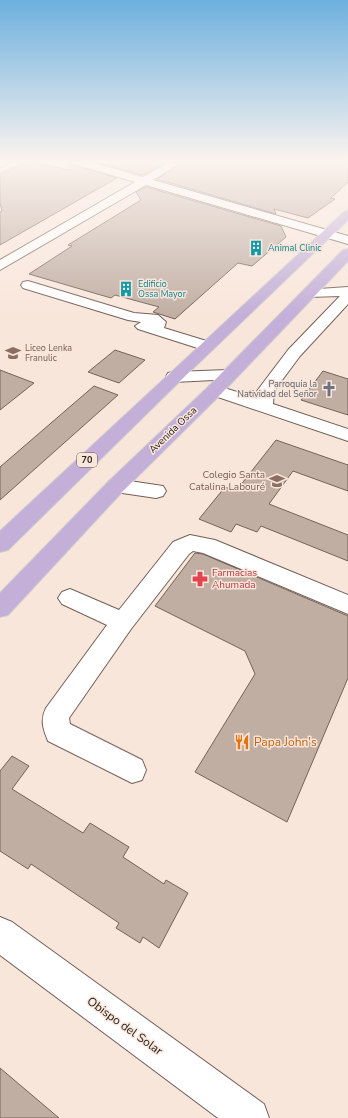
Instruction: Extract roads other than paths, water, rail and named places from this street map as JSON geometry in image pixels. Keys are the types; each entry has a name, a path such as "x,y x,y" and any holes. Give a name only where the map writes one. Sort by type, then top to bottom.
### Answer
{"main road":[{"name":"70","path":"0,544 174,377 348,214"},
{"name":"Avenida Ossa","path":"0,608 116,486 215,390 228,375 346,257"}],"street":[{"path":"0,266 92,212"},
{"path":"252,212 348,240"},
{"path":"28,285 133,317 153,318 159,322 156,330"},
{"path":"309,293 348,291"},
{"path":"264,406 266,391 294,353 326,317 348,296"},
{"path":"113,316 207,346"},
{"path":"174,377 228,375"},
{"path":"215,390 235,403 264,406 348,435"},
{"path":"116,486 156,491"},
{"path":"132,770 58,732 55,717 79,680 181,548 190,543 207,546 347,605"},
{"path":"70,598 123,622"},
{"name":"Obispo del Solar","path":"0,934 250,1118"}],"place":[{"name":"Animal Clinic","path":"256,248"},
{"name":"Edificio Ossa Mayor","path":"126,289"},
{"name":"Liceo Lenka Franulic","path":"13,353"},
{"name":"Parroquia la Natividad del Señor","path":"329,389"},
{"name":"Colegio Santa Catalina Labouré","path":"277,481"},
{"name":"Farmacias Ahumada","path":"200,579"},
{"name":"Papa John's","path":"242,742"}]}
